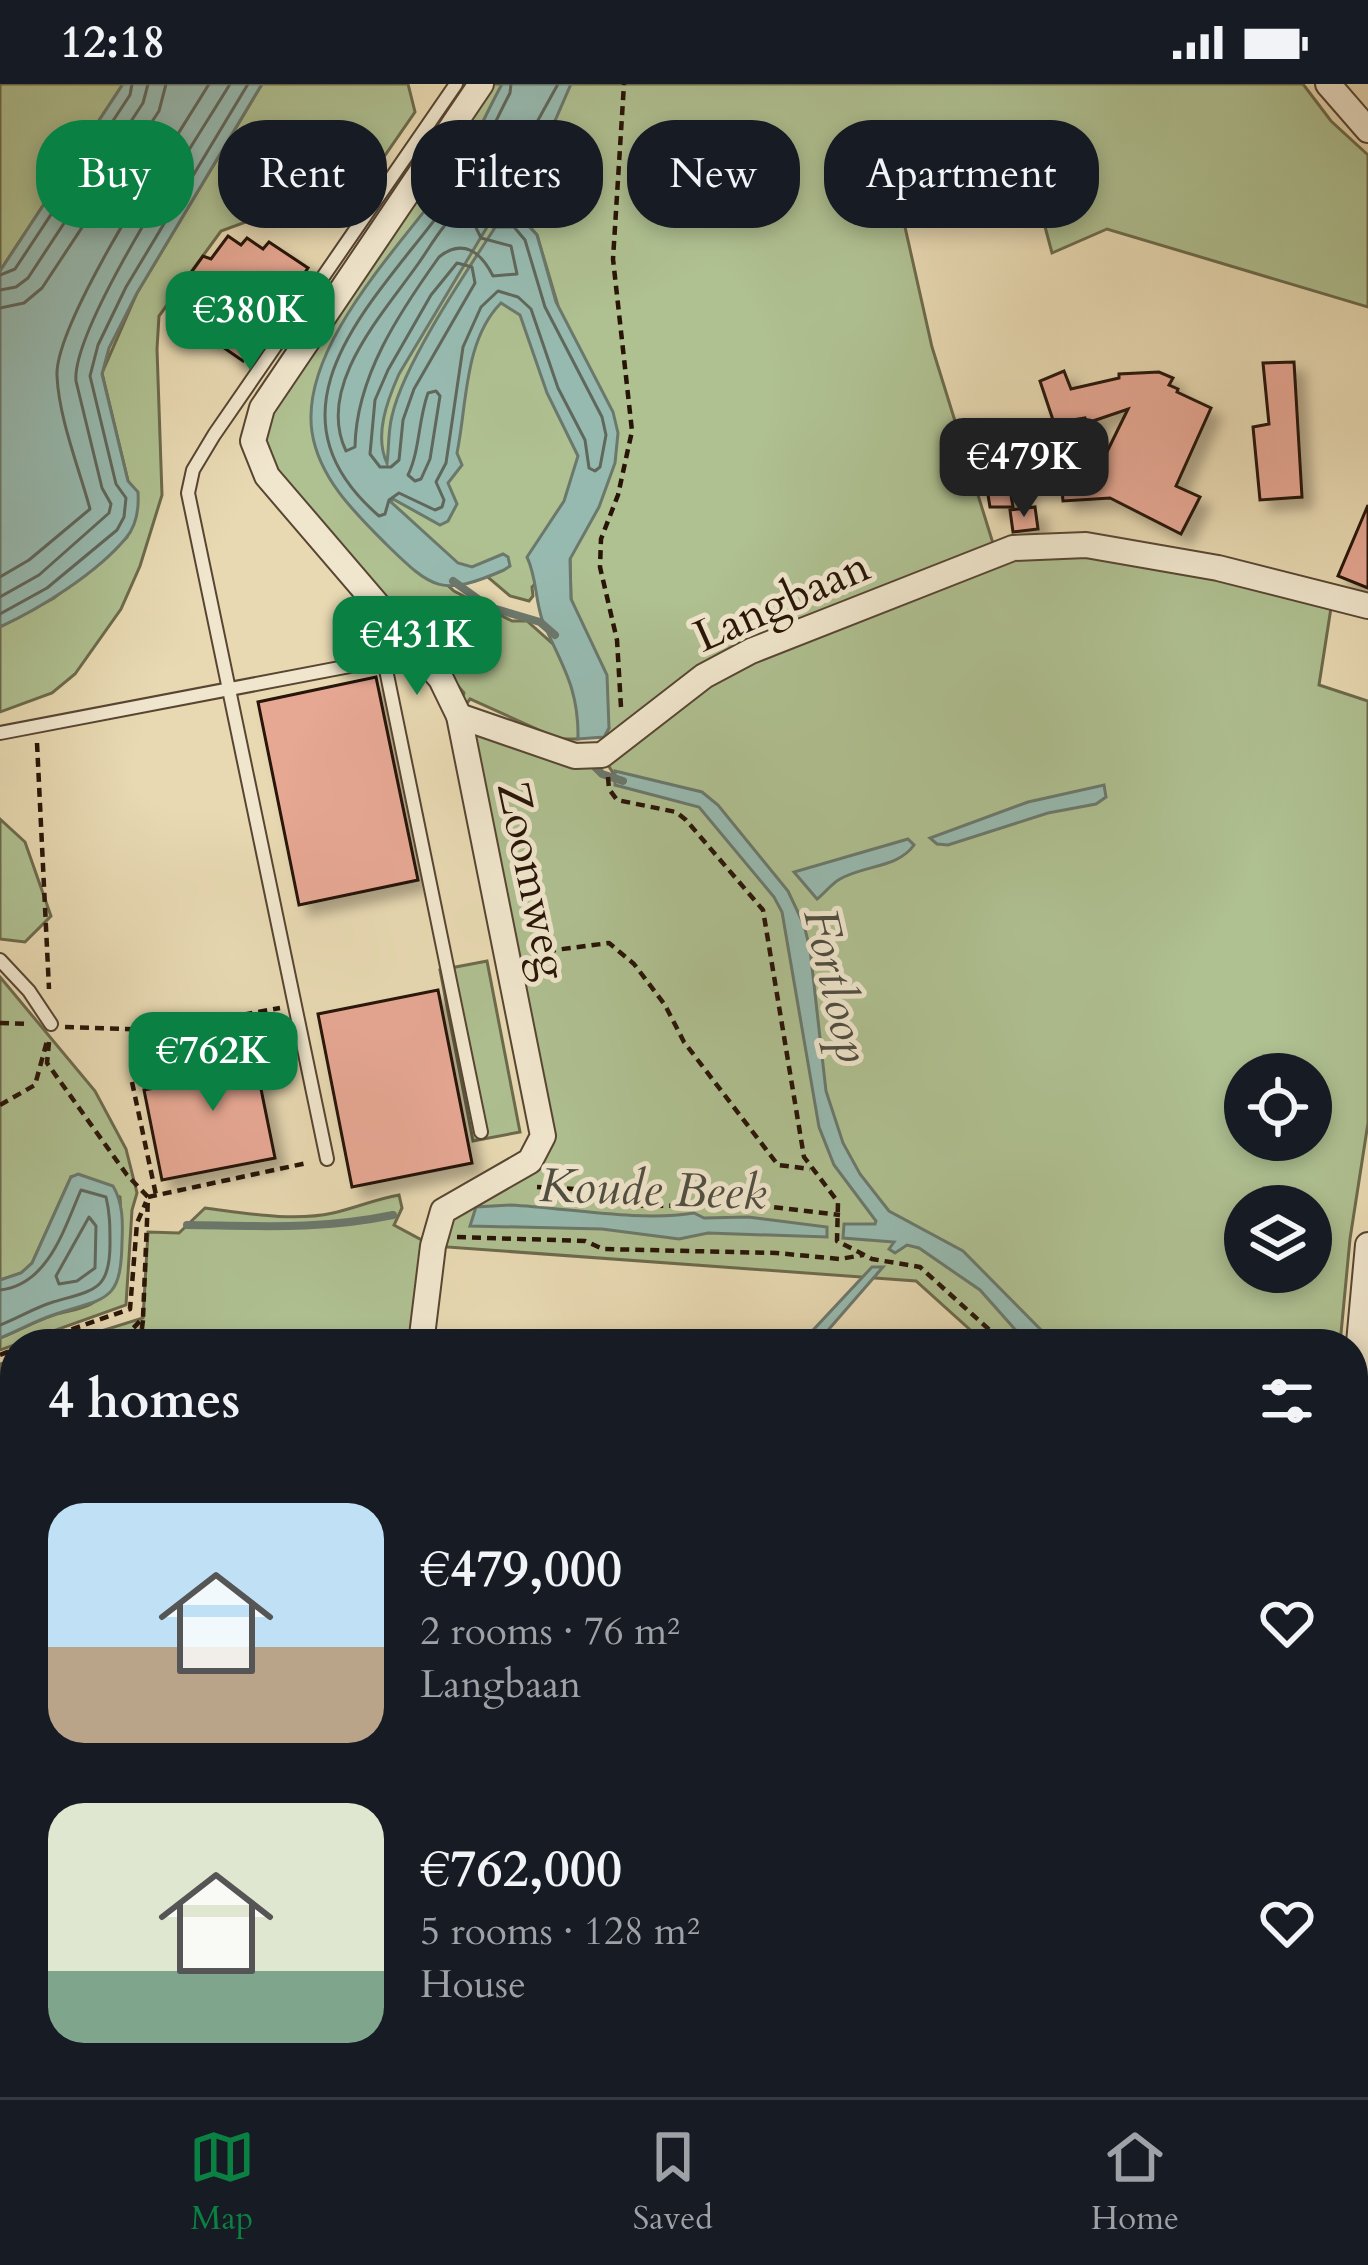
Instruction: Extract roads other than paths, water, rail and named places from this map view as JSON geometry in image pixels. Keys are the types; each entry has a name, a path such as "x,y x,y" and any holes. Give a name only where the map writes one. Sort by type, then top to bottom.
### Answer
{"street":[{"name":"Zoomweg","path":"423,1329 443,1210 530,1161 543,1136 459,716 442,679 267,476 253,441 262,408 481,84"},
{"path":"1328,84 1368,130"},
{"name":"Langbaan","path":"459,716 598,752 704,676 751,651 1013,548 1086,545 1218,568 1368,606"},
{"path":"1360,1329 1368,1245"}],"lane":[{"path":"328,1159 188,493 193,470 457,84"},
{"path":"0,733 419,652"},
{"path":"384,660 481,1132"},
{"path":"0,960 51,1024"}],"water":[{"path":"123,84 262,84 240,120 218,120 218,158 194,198 194,120 99,120"},
{"path":"502,84 571,84 555,120 483,120"},
{"path":"36,216 36,228 176,228 109,348 102,374 128,481 138,492 133,528 84,577 0,627 0,271"},
{"path":"411,228 486,228 399,374 384,419 387,463 392,416 410,369 495,228 530,228 537,235 556,302 613,412 618,433 615,463 599,507 570,559 571,599 607,675 609,728 604,737 578,739 572,691 543,622 527,557 564,501 578,456 547,393 520,315 501,303 473,354 457,453 462,465 448,483 457,504 448,521 440,525 391,502 458,563 472,567 503,554 510,566 466,584 428,580 374,532 322,464 312,432 312,398 322,364 360,294"},
{"path":"615,771 702,792 788,891 810,949 826,1091 843,1143 860,1174 889,1211 963,1251 1040,1329 1015,1329 980,1290 919,1248 907,1245 895,1253 889,1249 894,1242 843,1238 844,1224 876,1221 834,1165 819,1127 782,912 699,807 615,785"},
{"path":"1104,785 1106,797 1096,804 1048,813 948,845 930,838 1028,802"},
{"path":"908,839 914,845 899,858 849,874 817,899 794,872"},
{"path":"78,1174 113,1186 119,1199 121,1262 114,1288 98,1300 20,1329 0,1329 0,1280 21,1273 32,1263 71,1177"},
{"path":"511,1205 627,1215 748,1217 827,1227 827,1237 708,1233 679,1239 602,1229 470,1226 476,1207"},
{"path":"872,1267 883,1267 829,1329 814,1329"}],"waterway":[{"name":"Fortloop","path":"453,581 489,607 540,622 555,635"},
{"name":"Fortloop","path":"593,765 602,774 623,781"},
{"name":"Koude Beek","path":"187,1225 315,1225 393,1215"}]}
